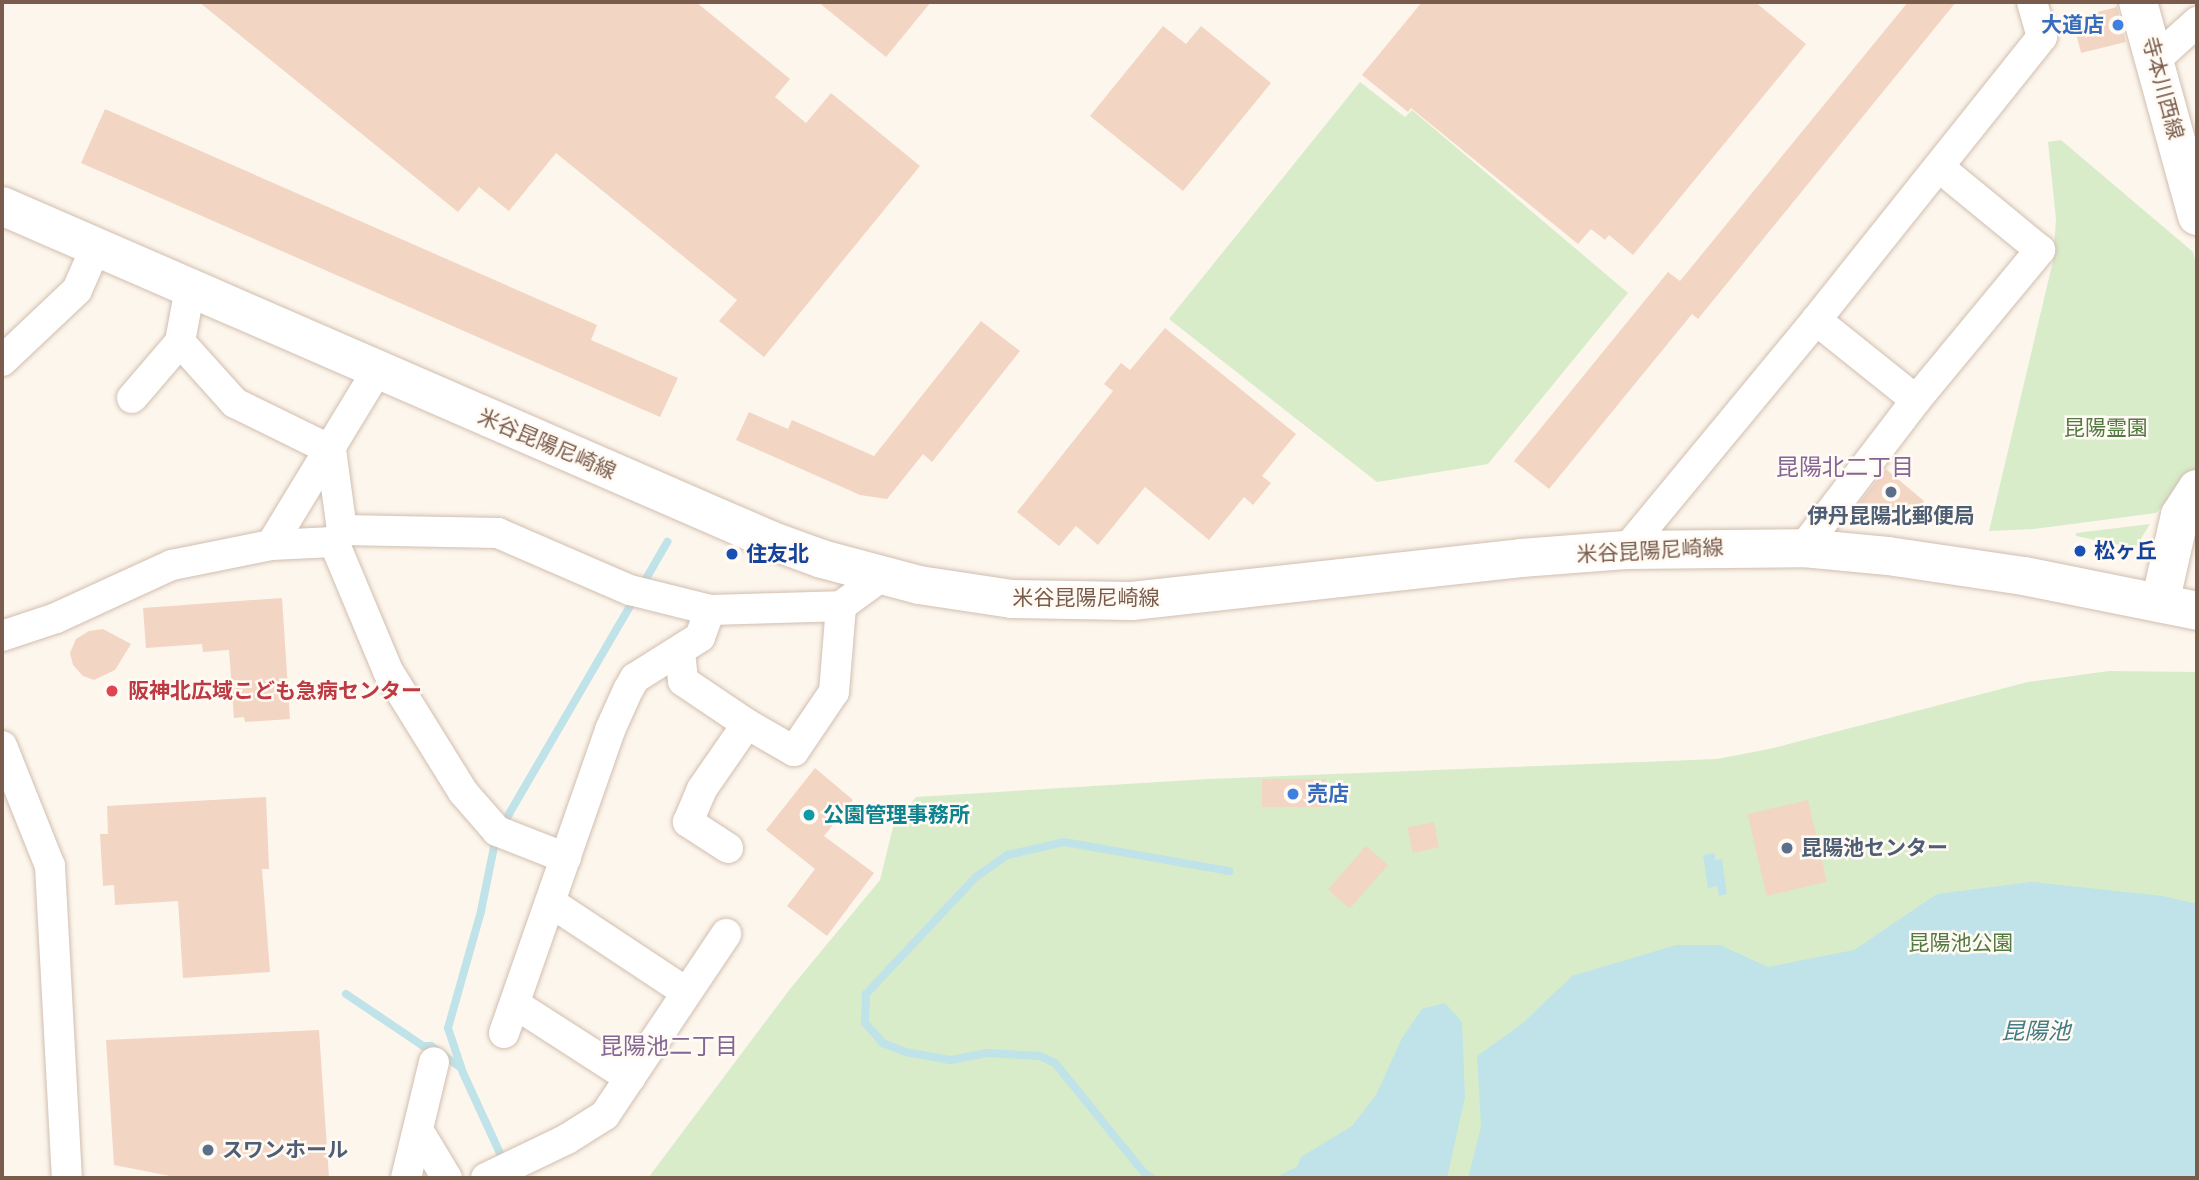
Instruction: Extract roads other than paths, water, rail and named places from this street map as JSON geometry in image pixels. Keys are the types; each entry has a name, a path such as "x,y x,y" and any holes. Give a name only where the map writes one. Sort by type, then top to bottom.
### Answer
{"main road":[{"name":"寺本川西線","path":"2138,2 2197,216"},
{"name":"米谷昆陽尼崎線","path":"2,206 770,540 882,576 1012,599 1132,601 1203,596 1521,558 1626,550 1803,548 1888,556 2012,574 2197,611"},
{"path":"2160,603 2180,515 2197,489"}],"street":[{"path":"1626,550 1816,320 2042,37 2032,2"},
{"path":"2155,60 2197,22"},
{"path":"1803,548 1916,400 2040,250 1939,167"},
{"path":"2,361 76,290 96,247"},
{"path":"132,398 180,342 190,288"},
{"path":"1816,320 1916,400"},
{"path":"180,342 234,403 331,450"},
{"path":"271,545 377,371"},
{"path":"331,450 338,536 388,671 463,792 497,831 566,858"},
{"path":"2,636 56,618 172,565 271,545 338,536 498,533 630,590 710,610 841,606 882,576"},
{"path":"680,652 683,681 747,724 794,751 834,692 841,606"},
{"path":"504,1033 628,690 635,678 700,637 710,610"},
{"path":"728,848 684,830 702,789 747,724"},
{"path":"2,746 50,866 67,1178"},
{"path":"550,902 686,992"},
{"path":"486,1178 567,1139 605,1115 726,934"},
{"path":"515,1004 630,1078"},
{"path":"406,1178 434,1062"},
{"path":"418,1130 447,1178"}],"water":[{"path":"1715,853 1715,860 1722,859 1727,894 1719,896 1717,886 1708,888 1703,855"},
{"name":"昆陽池","path":"2031,882 2163,896 2197,904 2197,1178 1468,1178 1481,1127 1477,1056 1523,1023 1572,976 1676,945 1720,945 1768,967 1854,950 1937,894"},
{"path":"1445,1003 1462,1022 1465,1097 1447,1178 1282,1178 1280,1175 1297,1167 1301,1157 1352,1126 1376,1095 1402,1038 1422,1009"}],"waterway":[{"path":"504,1162 463,1073 448,1028 481,911 495,842 667,542"},
{"path":"1152,1178 1145,1174 1055,1063 1040,1056 987,1053 950,1060 906,1052 883,1043 865,1023 866,994 976,877 1008,855 1064,842 1229,871"},
{"path":"346,994 423,1046 431,1046 460,1067"}],"place":[{"name":"大道店","path":"2118,25"},
{"name":"伊丹昆陽北郵便局","path":"1891,492"},
{"name":"松ヶ丘","path":"2080,551"},
{"name":"住友北","path":"732,554"},
{"name":"阪神北広域こども急病センター","path":"112,691"},
{"name":"売店","path":"1293,794"},
{"name":"公園管理事務所","path":"809,815"},
{"name":"昆陽池センター","path":"1787,848"},
{"name":"スワンホール","path":"208,1150"}],"district":[{"name":"昆陽北二丁目","path":"1845,467"},
{"name":"昆陽池二丁目","path":"669,1046"}],"park label":[{"name":"昆陽霊園","path":"2106,428"},
{"name":"昆陽池公園","path":"1961,943"}]}
